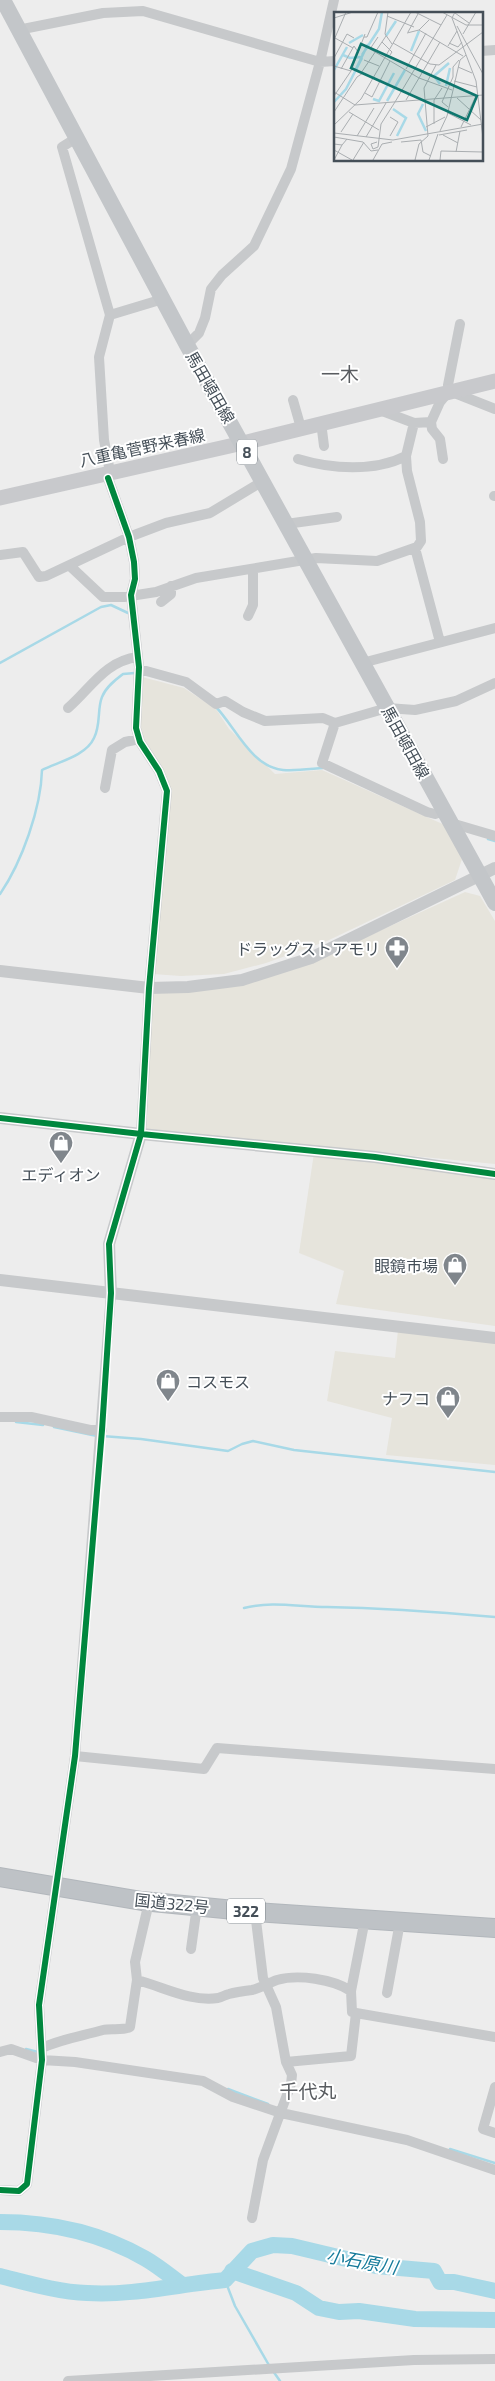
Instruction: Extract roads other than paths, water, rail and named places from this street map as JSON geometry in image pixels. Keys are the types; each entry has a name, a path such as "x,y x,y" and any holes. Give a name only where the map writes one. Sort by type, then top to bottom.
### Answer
{"highway":[{"name":"国道322号","path":"0,1877 149,1902 255,1912 495,1928"}],"main road":[{"name":"馬田頓田線","path":"3,0 78,137 187,345 243,443 305,560 495,903"},
{"name":"八重亀菅野来春線","path":"0,498 109,475 495,381"}],"street":[{"path":"187,345 202,326 211,289 222,274 254,246 291,169 320,62 334,0"},
{"path":"18,30 103,13 142,11 320,62 334,61"},
{"path":"482,51 495,50"},
{"path":"0,2190 19,2191 27,2184 42,2054 39,2005 75,1756 102,1435 111,1293 109,1244 141,1134 149,988 167,791 159,771 139,739 136,728 138,657 131,595 135,579 129,537 109,475 104,440 98,356 110,315 62,147 78,137"},
{"path":"110,315 163,299"},
{"path":"443,459 440,439 432,429 430,422 448,391 460,324"},
{"path":"448,391 495,409"},
{"path":"293,400 301,428"},
{"path":"376,409 414,423 430,422"},
{"path":"321,422 324,446"},
{"path":"70,566 102,597 156,592 196,578 305,560 323,558 377,561 415,548 421,541 420,522 407,471 406,456 414,423"},
{"path":"298,459 317,465 340,467 388,463 406,456"},
{"path":"0,555 23,552 39,577 46,576 129,537 166,523 210,513 263,481"},
{"path":"286,524 337,517"},
{"path":"415,548 440,642"},
{"path":"248,616 253,605 253,568"},
{"path":"161,602 171,594 170,586"},
{"path":"362,663 495,628"},
{"path":"68,708 94,679 110,666 124,658 138,657"},
{"path":"138,672 186,682 216,704 224,701 243,712 265,720 323,718 335,723 387,708 415,710 456,701 495,683"},
{"path":"335,723 322,763 427,812 447,817 495,836"},
{"path":"105,788 112,750 125,742 139,739"},
{"path":"0,971 149,988 212,985 280,970 312,958 479,874 495,868"},
{"path":"0,1118 375,1157 495,1174"},
{"path":"0,1280 495,1338"},
{"path":"0,1417 31,1417 90,1430 102,1435"},
{"path":"75,1756 204,1769 217,1748 495,1769"},
{"path":"42,2054 62,2038 83,2036 104,2030 127,2029 130,2026 137,1980 135,1962 149,1902"},
{"path":"191,1949 197,1906"},
{"path":"252,2218 263,2160 282,2110 292,2076 286,2062 276,2007 262,1978 255,1912"},
{"path":"366,1920 351,1991 352,2012 495,2037"},
{"path":"387,1993 400,1922"},
{"path":"137,1980 165,1987 188,1998 219,1998 267,1985 278,1980 296,1978 324,1980 342,1985 351,1991"},
{"path":"286,2062 351,2056 356,2013"},
{"path":"0,2052 11,2049 75,2062 202,2081 233,2097 407,2140 495,2170"},
{"path":"495,2088 483,2129 495,2133"},
{"path":"68,2381 414,2360 495,2359"},
{"path":"146,2381 162,2374"}],"waterway":[{"path":"0,663 101,607 111,605 128,613"},
{"path":"0,894 16,866 29,834 38,801 42,770 71,758 90,744 96,733 104,693 123,674 135,673"},
{"path":"215,706 253,754 262,762 283,770 323,768"},
{"path":"488,839 495,841"},
{"path":"16,1422 43,1425"},
{"path":"54,1427 97,1436"},
{"path":"102,1436 141,1439 228,1451 253,1441 294,1450 495,1472"},
{"path":"244,1608 286,1605 390,1609 495,1617"},
{"path":"26,2049 38,2052"},
{"path":"228,2089 268,2104"},
{"path":"450,2149 495,2163"},
{"name":"小石原川","path":"0,2222 57,2227 111,2242 146,2259 181,2284"},
{"name":"小石原川","path":"0,2276 65,2291 104,2293 139,2291 225,2280 252,2251 273,2245 292,2246 376,2266 434,2271 440,2282 454,2282 495,2291"},
{"name":"小石原川","path":"232,2271 296,2293 319,2308 339,2312 359,2311 415,2319 495,2320"},
{"path":"225,2280 235,2306 270,2367"},
{"path":"273,2371 280,2381"}],"place":[{"name":"ドラッグストアモリ","path":"397,969"},
{"name":"エディオン","path":"61,1164"},
{"name":"眼鏡市場","path":"455,1286"},
{"name":"コスモス","path":"168,1402"},
{"name":"ナフコ","path":"448,1419"}],"district":[{"name":"一木","path":"340,373"},
{"name":"千代丸","path":"308,2090"}]}
